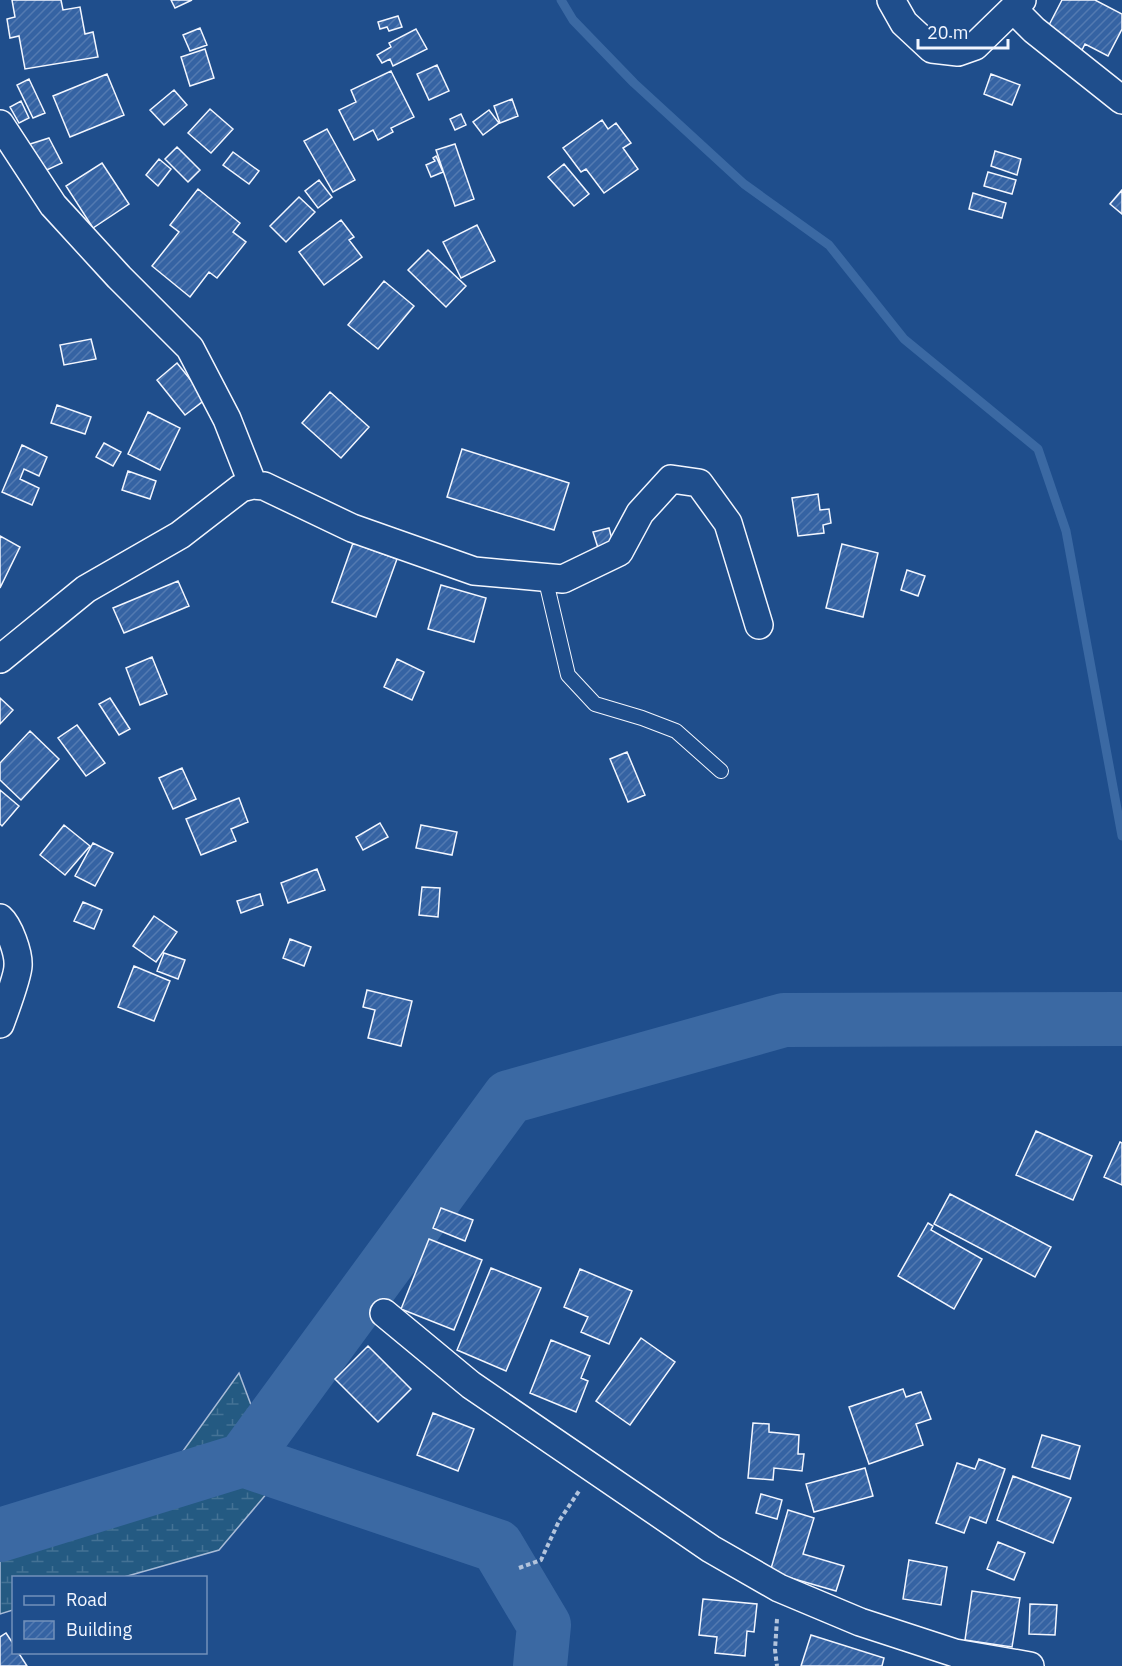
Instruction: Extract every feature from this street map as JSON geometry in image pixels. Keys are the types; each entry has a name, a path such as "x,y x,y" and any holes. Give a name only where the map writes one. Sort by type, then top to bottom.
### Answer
{"street":[{"path":"891,0 904,23 932,49 958,52 975,46 1017,5 1034,30 1122,100"},
{"path":"0,124 53,205 119,277 190,348 227,419 253,485"},
{"path":"0,659 86,589 180,536 241,488 253,485 264,486 352,528 474,571 563,579 619,552 640,513 671,479 699,483 728,523 759,625"},
{"path":"0,918 8,927 18,966 0,1024"},
{"path":"384,1313 471,1385 711,1550 779,1588 860,1623 955,1653 1030,1666"}],"lane":[{"path":"545,577 568,675 595,704 676,731 721,771"}],"path":[{"path":"519,1568 541,1560 559,1521 594,1468"},
{"path":"777,1666 775,1650 779,1588"}],"green space":[{"path":"239,1373 279,1479 219,1550 128,1576 12,1576 12,1610 0,1614 0,1517 168,1472"}],"building":[{"path":"12,0 61,0 63,10 80,7 85,34 93,32 98,57 25,69 19,36 10,38 7,19 15,17"},
{"path":"171,0 192,0 175,8"},
{"path":"1062,0 1095,0 1122,14 1122,29 1108,56 1085,44 1082,50 1058,37 1048,27"},
{"path":"398,16 402,27 389,31 387,27 380,29 378,22"},
{"path":"200,28 207,45 190,51 183,35"},
{"path":"416,29 427,49 393,66 390,59 382,63 377,55 391,47 389,43"},
{"path":"205,49 214,78 190,86 181,57"},
{"path":"437,65 449,91 429,100 417,74"},
{"path":"391,71 414,117 391,128 393,132 378,140 373,130 354,140 339,110 356,102 351,90"},
{"path":"107,74 124,115 70,137 53,96"},
{"path":"991,74 1020,85 1012,105 984,94"},
{"path":"29,79 45,113 33,118 17,85"},
{"path":"174,90 187,105 164,125 150,110"},
{"path":"512,99 518,116 500,123 494,106"},
{"path":"21,101 29,118 19,123 10,107"},
{"path":"210,109 233,129 211,153 188,133"},
{"path":"489,110 499,123 483,135 473,122"},
{"path":"461,114 466,125 455,130 450,119"},
{"path":"602,120 608,129 616,123 631,143 623,148 638,169 604,193 586,169 581,172 563,148"},
{"path":"327,129 355,180 333,192 304,141"},
{"path":"49,138 62,163 38,174 24,146"},
{"path":"455,144 474,199 455,206 436,150"},
{"path":"177,147 200,170 188,182 165,159"},
{"path":"995,151 1021,159 1017,175 991,166"},
{"path":"233,152 259,171 249,184 223,165"},
{"path":"436,156 443,172 431,177 426,165 435,161 433,158"},
{"path":"159,159 171,169 158,186 146,175"},
{"path":"102,163 129,204 93,228 66,186"},
{"path":"564,164 589,194 574,206 548,177"},
{"path":"988,172 1016,180 1012,194 984,186"},
{"path":"319,180 332,197 318,208 305,191"},
{"path":"198,189 240,223 233,232 246,242 217,278 209,272 190,297 152,266 179,232 170,225"},
{"path":"1122,190 1122,214 1110,204"},
{"path":"973,193 1006,203 1002,218 969,209"},
{"path":"299,197 315,212 286,242 270,226"},
{"path":"341,220 354,237 349,240 362,257 324,285 299,252"},
{"path":"477,225 495,261 461,278 443,242"},
{"path":"428,250 466,286 446,307 408,270"},
{"path":"384,281 414,306 378,349 348,325"},
{"path":"91,339 96,359 64,365 60,345"},
{"path":"177,363 206,399 185,415 157,380"},
{"path":"330,392 369,427 341,458 302,423"},
{"path":"57,405 91,417 85,434 51,423"},
{"path":"148,412 180,428 160,470 128,454"},
{"path":"104,443 121,452 113,466 96,457"},
{"path":"22,445 47,457 39,476 24,469 20,479 39,488 32,505 2,492"},
{"path":"462,449 569,483 554,530 447,497"},
{"path":"128,471 156,481 150,499 122,490"},
{"path":"818,494 820,510 829,509 831,523 823,525 824,533 798,536 792,498"},
{"path":"609,528 614,547 599,551 593,532"},
{"path":"0,536 20,547 0,588"},
{"path":"353,543 397,559 376,617 332,602"},
{"path":"842,544 878,553 863,617 826,608"},
{"path":"907,570 925,576 918,596 901,590"},
{"path":"178,581 189,606 124,633 113,608"},
{"path":"441,585 486,598 474,642 428,629"},
{"path":"152,657 167,694 140,705 126,668"},
{"path":"397,659 424,672 412,700 384,687"},
{"path":"0,698 13,710 0,724"},
{"path":"110,698 130,729 119,735 99,704"},
{"path":"77,725 105,763 86,776 58,738"},
{"path":"30,731 59,759 21,800 0,780 0,763"},
{"path":"627,752 645,795 628,802 610,759"},
{"path":"182,768 196,799 173,809 159,778"},
{"path":"0,790 19,806 2,826 0,824"},
{"path":"239,798 248,822 231,829 236,841 201,855 186,819"},
{"path":"380,823 388,837 363,850 356,837"},
{"path":"64,825 90,846 65,875 40,855"},
{"path":"421,825 457,832 452,855 416,848"},
{"path":"93,843 113,853 95,886 75,876"},
{"path":"317,869 325,890 288,903 281,883"},
{"path":"422,887 440,888 438,917 419,915"},
{"path":"260,894 263,905 241,913 237,901"},
{"path":"83,902 102,910 94,929 74,921"},
{"path":"154,916 177,932 156,962 133,946"},
{"path":"290,939 311,947 304,966 283,958"},
{"path":"164,953 185,960 178,979 157,971"},
{"path":"134,966 170,981 154,1021 118,1007"},
{"path":"367,990 412,1001 401,1046 368,1038 375,1010 363,1007"},
{"path":"1036,1131 1092,1156 1073,1200 1016,1175"},
{"path":"1120,1142 1122,1143 1122,1185 1104,1177"},
{"path":"950,1194 1051,1247 1035,1277 934,1224"},
{"path":"441,1208 473,1220 465,1241 433,1228"},
{"path":"928,1223 933,1226 931,1230 982,1259 954,1309 898,1276"},
{"path":"429,1239 482,1260 454,1330 401,1309"},
{"path":"491,1268 541,1288 506,1371 457,1350"},
{"path":"580,1269 632,1291 609,1344 581,1332 588,1317 564,1307"},
{"path":"641,1338 675,1362 630,1425 596,1401"},
{"path":"551,1340 590,1356 581,1378 588,1381 576,1412 530,1393"},
{"path":"368,1346 411,1389 378,1422 335,1379"},
{"path":"903,1389 906,1397 921,1392 931,1419 916,1424 923,1445 869,1464 849,1407"},
{"path":"433,1413 474,1429 458,1471 417,1455"},
{"path":"753,1423 769,1424 769,1432 799,1435 798,1454 804,1454 802,1471 774,1468 773,1480 748,1478"},
{"path":"1042,1435 1080,1446 1070,1479 1032,1467"},
{"path":"979,1459 1005,1469 986,1523 970,1517 964,1533 936,1523 957,1463 975,1469"},
{"path":"865,1468 873,1496 814,1512 806,1484"},
{"path":"1013,1476 1071,1498 1053,1543 997,1520"},
{"path":"761,1494 782,1500 777,1519 756,1513"},
{"path":"788,1510 814,1518 803,1554 844,1566 836,1591 770,1572"},
{"path":"998,1542 1025,1553 1014,1580 987,1569"},
{"path":"909,1560 947,1567 941,1605 903,1599"},
{"path":"972,1591 1020,1598 1012,1647 965,1640"},
{"path":"703,1599 757,1604 754,1632 747,1631 745,1656 715,1653 717,1637 699,1635"},
{"path":"1030,1604 1057,1605 1055,1635 1029,1634"},
{"path":"6,1633 12,1642 12,1654 19,1654 27,1666 0,1666 0,1637"},
{"path":"811,1635 884,1658 882,1666 801,1666"}],"waterway":[{"path":"561,0 573,20 634,83 744,184 829,245 904,339 1038,449 1066,531 1122,836"},
{"path":"0,1535 243,1460 509,1097 784,1020 1122,1019"},
{"path":"243,1460 497,1546 544,1625 540,1666"}]}
